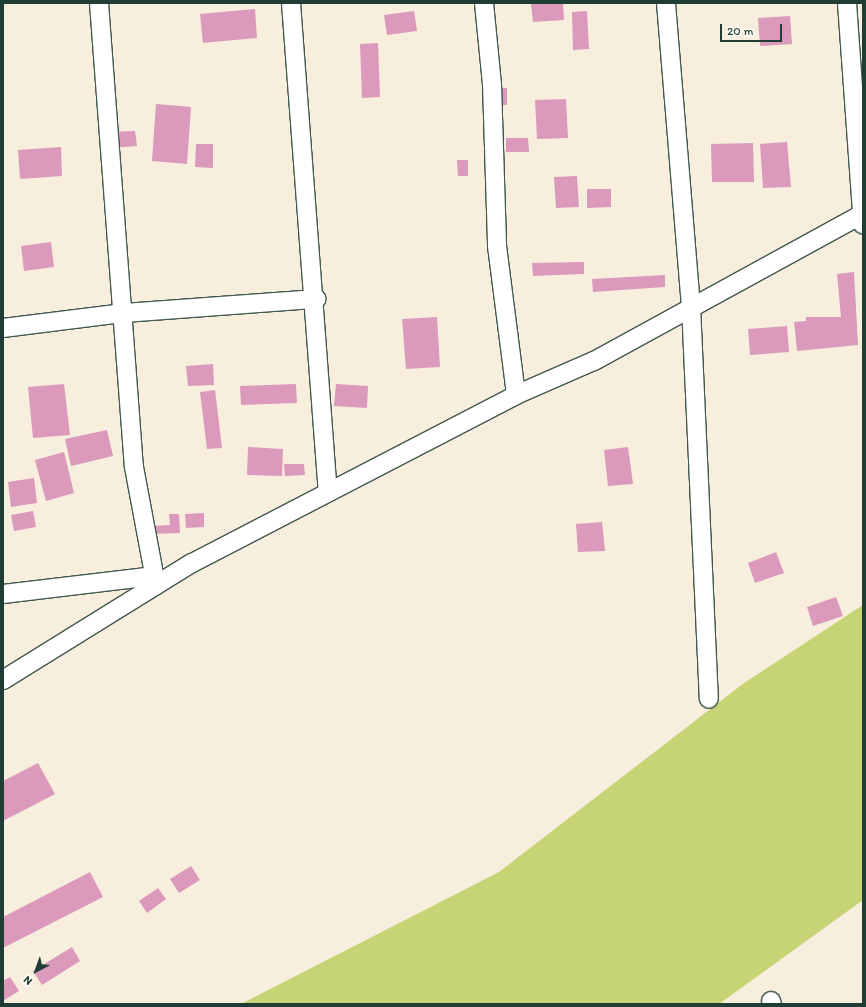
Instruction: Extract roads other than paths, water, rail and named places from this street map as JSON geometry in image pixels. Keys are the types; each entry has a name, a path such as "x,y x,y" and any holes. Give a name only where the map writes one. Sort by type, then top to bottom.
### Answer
{"street":[{"path":"99,3 124,313 134,467 154,580"},
{"path":"291,3 316,299 328,492"},
{"path":"484,3 492,84 497,246 516,395"},
{"path":"666,3 691,306 709,699"},
{"path":"3,680 154,580 516,395 594,361 691,306 862,218 847,3"},
{"path":"3,328 124,313 316,299"},
{"path":"3,594 154,580"}]}
